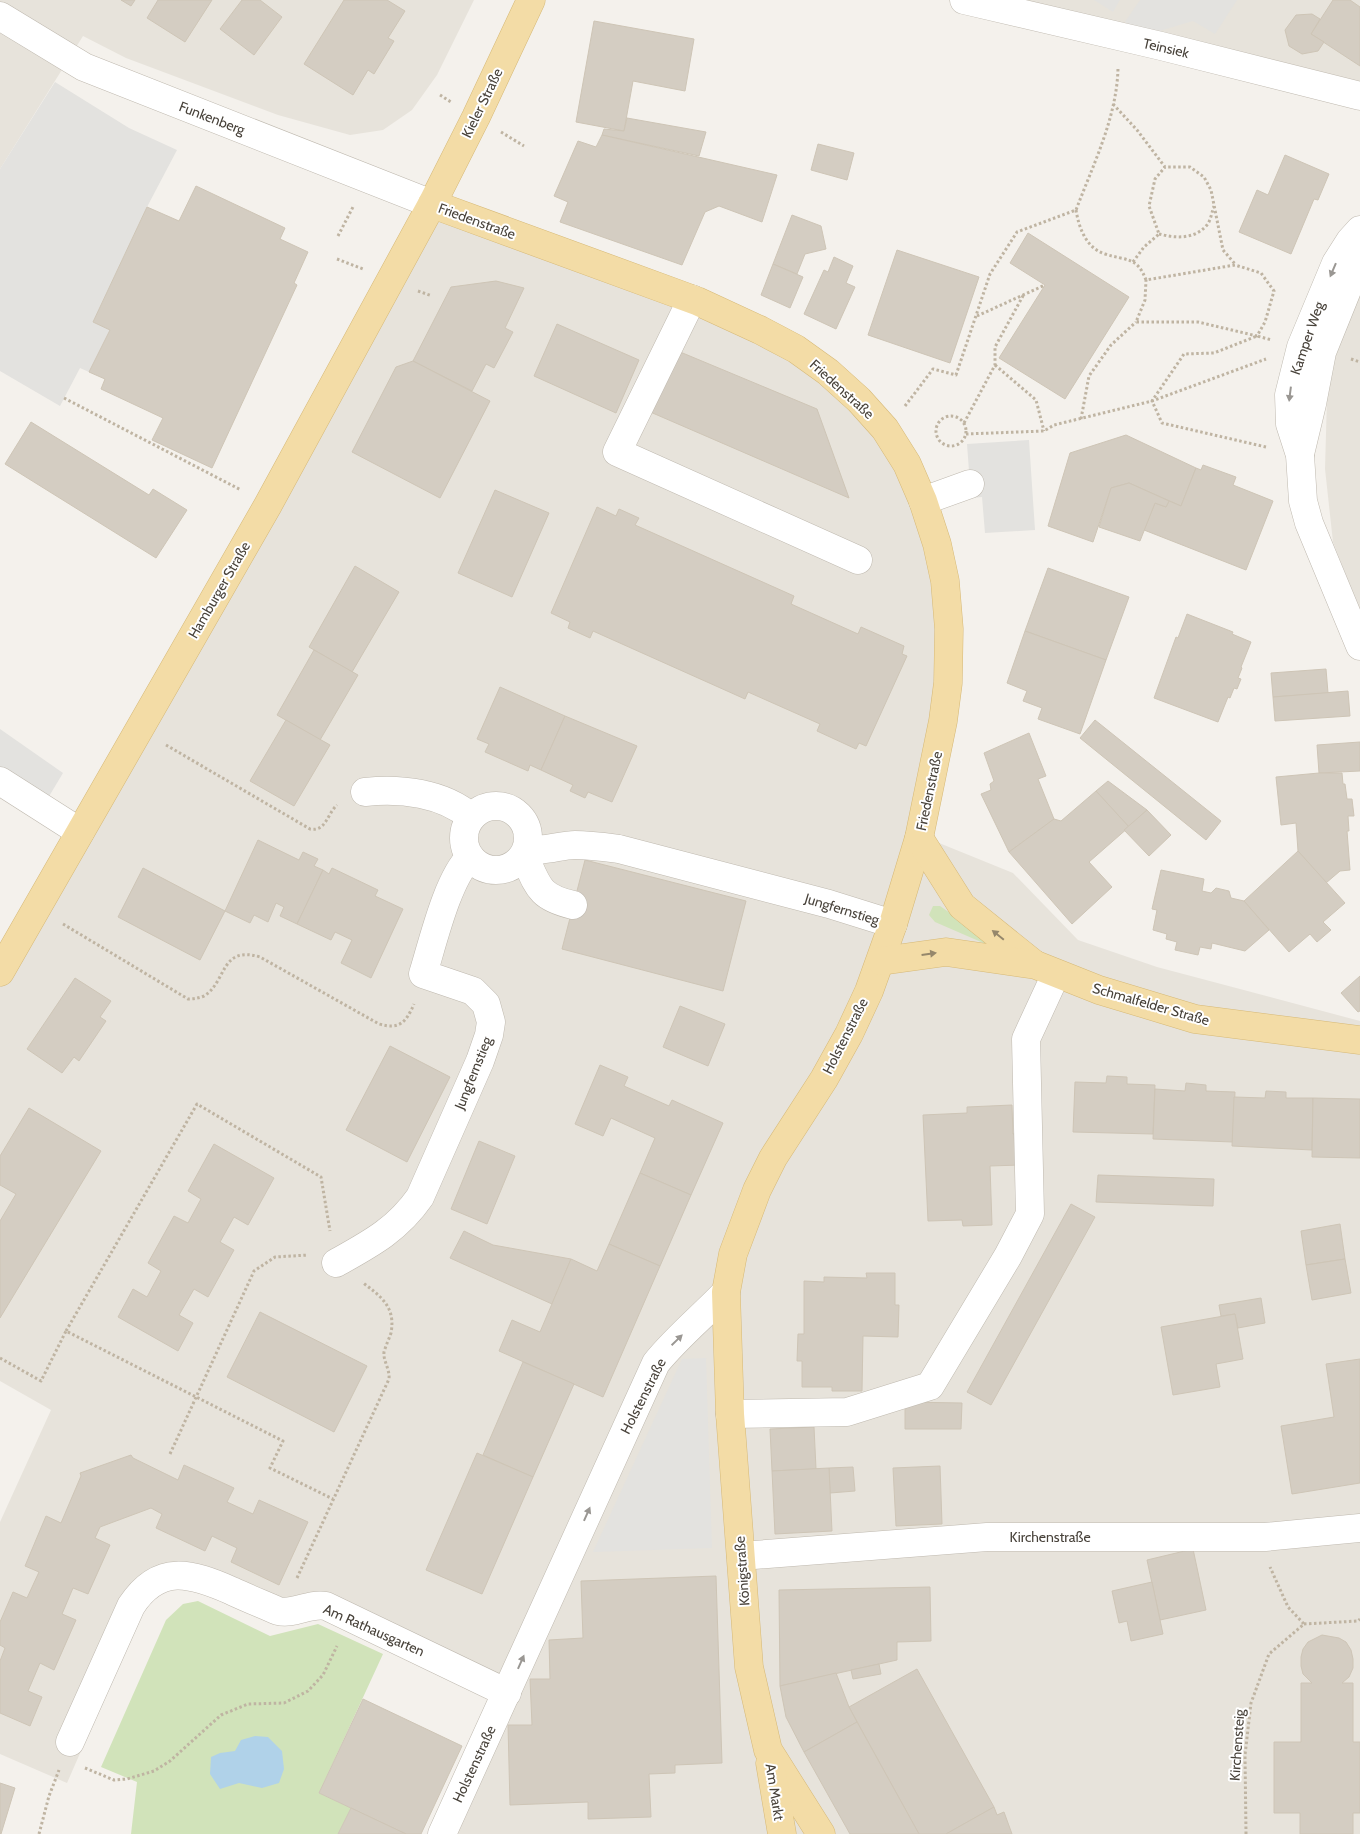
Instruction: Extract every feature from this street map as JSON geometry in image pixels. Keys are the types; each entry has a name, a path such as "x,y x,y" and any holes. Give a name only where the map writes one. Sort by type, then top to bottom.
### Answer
{"main road":[{"name":"Kieler Straße","path":"432,204 476,117 531,0"},
{"name":"Friedenstraße","path":"432,204 692,299 760,330 796,349 834,378 859,400 885,429 907,464 924,501 937,544 945,581 949,629 943,721 919,838 893,924"},
{"name":"Hamburger Straße","path":"0,972 268,505 432,204"},
{"name":"Schmalfelder Straße","path":"919,838 962,906 1046,970"},
{"name":"Holstenstraße","path":"726,1292 733,1254 757,1190 773,1158 824,1079 849,1034 880,961 893,924"},
{"name":"Schmalfelder Straße","path":"880,961 946,952 1046,970 1099,990 1195,1019 1360,1040"},
{"name":"Königstraße","path":"726,1292 730,1414 749,1666 768,1750 821,1834"},
{"name":"Am Markt","path":"768,1750 782,1834"}],"street":[{"name":"Teinsiek","path":"969,1 1360,96"},
{"name":"Funkenberg","path":"0,16 84,67 432,204"},
{"name":"Kamper Weg","path":"1360,230 1350,241 1336,263 1301,347 1288,395 1290,424 1300,455 1303,501 1309,523 1360,646"},
{"name":"Kamper Weg","path":"1300,455 1322,352 1360,258"},
{"path":"692,299 617,452 858,560"},
{"path":"924,501 970,484"},
{"path":"0,781 80,832"},
{"path":"365,792 387,790 428,796 452,804 462,809 471,817"},
{"path":"492,806 502,806 522,817 528,828 529,838 526,852 516,864 499,871 484,868 479,866 470,857 465,846 465,828 471,817 481,810 492,806"},
{"name":"Jungfernstieg","path":"526,852 574,845 619,850 828,904 893,924"},
{"path":"526,852 541,891 549,898 573,905"},
{"path":"423,974 457,874 470,857"},
{"path":"730,1414 847,1412 930,1386 1008,1256 1030,1214 1026,1039 1046,970"},
{"name":"Jungfernstieg","path":"336,1263 370,1244 392,1228 408,1214 420,1197 480,1061 489,1035 491,1022 486,1004 473,991 423,974"},
{"name":"Holstenstraße","path":"442,1834 508,1693 604,1475 656,1363 674,1342 726,1292"},
{"name":"Kirchenstraße","path":"741,1556 986,1537 1265,1537 1360,1528"},
{"name":"Am Rathausgarten","path":"67,1751 131,1606 146,1587 157,1580 169,1576 207,1580 286,1613 317,1605 326,1606 508,1693"}],"path":[{"path":"1080,419 1089,376 1111,345 1136,322 1145,300 1146,280 1142,269 1133,262 1104,254 1088,242 1079,226 1076,210 1101,144 1118,89 1119,37"},
{"path":"1113,104 1137,130 1165,167"},
{"path":"1158,234 1150,206 1154,179 1165,167 1190,167 1204,177 1211,190 1223,250 1235,265"},
{"path":"1158,234 1172,237 1191,236 1208,224 1214,205"},
{"path":"885,429 933,369 956,375 990,274 1017,232 1076,210"},
{"path":"1133,262 1144,247 1158,234"},
{"path":"1146,280 1235,265 1261,273 1274,291 1265,322 1257,336 1214,353 1184,354 1152,401"},
{"path":"976,317 1045,285"},
{"path":"964,423 995,365 995,347 1024,294"},
{"path":"1136,322 1198,322 1257,336"},
{"path":"966,434 1044,431 1054,425 1152,401 1301,347"},
{"path":"995,365 1036,400 1044,431"},
{"path":"64,398 268,505"},
{"path":"1152,401 1162,423 1300,455"},
{"path":"954,416 960,418 964,423 966,434 964,440 954,446 943,444 936,434 938,423 943,419 954,416"},
{"path":"139,729 310,829 314,830 324,825 333,808 340,802 365,792"},
{"path":"36,908 188,999 204,995 210,990 228,962 243,954 251,954 260,957 379,1024 396,1026 403,1023 407,1018 423,974"},
{"path":"0,1358 41,1381 66,1331 196,1104 321,1177 336,1263"},
{"path":"170,1454 254,1272 275,1256 304,1254 336,1263 383,1298 393,1321 391,1334 384,1352 384,1359 389,1372 388,1378 297,1574 296,1584 302,1608"},
{"path":"66,1331 283,1441 270,1468 333,1499"},
{"path":"1265,1537 1271,1572 1288,1607 1304,1624 1358,1621 1360,1619"},
{"path":"39,1834 49,1796 67,1751 114,1780 127,1779 154,1771 170,1761 222,1715 248,1704 284,1704 308,1691 323,1675 349,1618"},
{"name":"Kirchensteig","path":"1246,1834 1245,1755 1251,1703 1269,1654 1304,1624"}],"shaded area":[{"path":"0,0 474,0 437,75 412,110 383,130 350,135 278,115 126,58 83,36 0,169"},
{"path":"964,0 1360,0 1360,100"},
{"path":"1094,0 1120,0 1113,12"},
{"path":"1140,0 1237,0 1215,34 1193,21 1149,34 1125,22"},
{"path":"55,82 129,128 177,150 147,207 93,322 110,330 89,372 80,368 60,406 0,371 0,169"},
{"path":"432,214 723,323 822,379 874,431 912,501 935,582 938,670 912,832 1013,873 1078,940 1157,967 1360,1021 1360,1834 450,1834 509,1705 323,1617 180,1587 166,1590 149,1603 141,1614 67,1783 0,1754 0,1522 51,1410 0,1381 0,987 73,860"},
{"path":"1360,275 1360,611 1333,542 1325,469 1327,398 1339,318"},
{"path":"1029,440 1035,530 985,533 982,497 971,498 967,444"},
{"path":"0,729 63,773 42,808 0,794"},
{"path":"706,1358 712,1548 593,1552 682,1359"}],"green space":[{"path":"933,906 940,906 990,941 988,945 935,922 929,915"},
{"path":"198,1601 270,1636 318,1624 383,1654 319,1793 351,1808 338,1834 131,1834 137,1782 101,1767 166,1620 183,1604"}],"water":[{"path":"255,1736 268,1737 282,1751 284,1769 279,1783 262,1788 239,1783 220,1789 210,1774 211,1757 220,1753 235,1751 241,1740"}],"building":[{"path":"121,0 135,0 131,6"},
{"path":"158,0 212,0 185,42 147,18"},
{"path":"242,0 260,0 282,17 254,55 220,29"},
{"path":"344,0 387,0 405,11 388,38 394,41 374,74 368,70 353,95 304,64"},
{"path":"1333,0 1350,0 1360,7 1360,66 1311,34"},
{"path":"1312,14 1320,19 1311,34 1324,42 1318,51 1302,54 1289,46 1285,30 1296,15"},
{"path":"594,21 694,39 685,91 633,81 624,131 576,122"},
{"path":"627,118 706,132 699,156 602,135 604,129 624,131"},
{"path":"602,135 777,175 762,222 719,206 705,212 682,265 560,222 568,202 554,196 578,141 596,147"},
{"path":"818,144 854,153 847,180 811,170"},
{"path":"1285,155 1329,174 1318,200 1314,199 1291,254 1239,232 1257,190 1268,195"},
{"path":"196,186 285,228 280,239 308,252 294,283 297,285 212,468 152,440 163,418 101,389 105,379 89,372 110,330 93,322 147,207 179,221"},
{"path":"792,215 821,226 826,249 805,254 797,274 773,264"},
{"path":"1028,233 1129,297 1065,399 999,358 1045,285 1010,263"},
{"path":"897,250 979,277 950,363 868,335"},
{"path":"834,257 853,266 846,283 855,287 836,329 804,314 824,270 828,272"},
{"path":"773,264 803,277 790,308 761,295"},
{"path":"496,281 524,288 505,328 513,332 494,368 486,364 472,391 413,361 451,287"},
{"path":"557,324 639,360 616,413 534,376"},
{"path":"673,349 817,409 849,498 648,411"},
{"path":"413,361 490,401 440,498 352,452 396,367"},
{"path":"31,422 149,495 153,489 187,510 156,558 5,464"},
{"path":"1126,435 1196,468 1181,506 1129,483 1111,488 1093,542 1048,526 1070,453"},
{"path":"1203,465 1236,477 1233,485 1273,501 1246,570 1144,530 1155,503 1166,507 1169,501 1181,506 1196,468 1201,470"},
{"path":"1129,483 1169,501 1166,507 1155,503 1140,541 1099,527 1111,488"},
{"path":"495,490 549,513 512,597 458,573"},
{"path":"597,507 616,516 619,509 639,518 635,525 794,596 791,604 858,634 861,627 904,646 902,654 907,656 866,746 859,743 856,749 817,731 820,724 748,692 745,699 593,631 590,638 568,628 570,622 551,613"},
{"path":"355,566 399,592 352,672 309,647"},
{"path":"1048,568 1129,597 1106,660 1025,631"},
{"path":"1187,614 1233,632 1232,634 1251,642 1241,667 1238,678 1241,679 1237,689 1234,688 1230,698 1228,697 1218,722 1154,698 1176,637 1178,638"},
{"path":"1025,631 1106,660 1080,734 1038,719 1042,708 1023,701 1027,691 1007,683"},
{"path":"314,650 358,675 320,740 277,715"},
{"path":"1326,669 1328,693 1273,697 1271,673"},
{"path":"500,687 565,716 541,770 530,765 528,771 485,752 489,744 477,739"},
{"path":"1348,691 1350,716 1275,721 1273,697"},
{"path":"565,716 637,746 612,802 588,792 585,798 570,791 573,785 541,770"},
{"path":"286,720 330,745 294,806 250,781"},
{"path":"1095,720 1221,821 1206,840 1080,738"},
{"path":"1029,733 1046,776 1038,779 1054,819 1009,852 981,794 991,790 990,784 994,781 984,753"},
{"path":"1360,742 1360,771 1319,773 1317,745"},
{"path":"1342,773 1347,799 1352,799 1354,816 1348,816 1349,831 1347,831 1350,870 1340,871 1326,883 1298,851 1296,823 1281,825 1276,777"},
{"path":"1108,781 1147,810 1129,827 1096,791"},
{"path":"1096,791 1129,827 1089,862 1112,887 1072,924 1009,852 1054,819 1061,821"},
{"path":"1147,810 1171,835 1149,856 1124,830"},
{"path":"258,840 299,860 303,852 318,859 314,866 323,870 297,924 280,916 284,907 276,903 268,922 254,915 250,923 225,911"},
{"path":"1298,851 1345,903 1323,922 1331,930 1317,942 1310,934 1289,952 1244,901"},
{"path":"585,860 746,901 723,991 562,949"},
{"path":"143,868 225,911 200,960 118,917"},
{"path":"332,868 378,890 375,896 403,909 371,978 341,963 352,940 335,932 331,940 297,924 323,870 329,874"},
{"path":"1161,870 1204,879 1202,891 1211,893 1216,888 1229,891 1231,898 1244,901 1269,930 1245,951 1212,943 1211,949 1200,947 1198,955 1175,950 1177,942 1166,939 1167,934 1153,930 1157,910 1152,909"},
{"path":"1360,976 1360,1011 1358,1012 1341,993"},
{"path":"75,978 111,1001 100,1017 106,1021 79,1061 74,1057 62,1073 27,1049"},
{"path":"680,1006 725,1024 708,1066 663,1047"},
{"path":"390,1046 450,1077 407,1162 346,1130"},
{"path":"600,1065 628,1077 624,1086 669,1106 672,1100 723,1123 691,1195 640,1173 655,1138 611,1118 603,1136 575,1124"},
{"path":"1107,1076 1127,1077 1127,1084 1155,1085 1153,1134 1073,1132 1075,1082 1106,1083"},
{"path":"1186,1083 1206,1085 1206,1091 1235,1092 1233,1142 1153,1139 1155,1089 1185,1091"},
{"path":"1266,1091 1286,1092 1286,1098 1313,1098 1312,1150 1232,1146 1234,1097 1265,1098"},
{"path":"1313,1098 1360,1099 1360,1158 1312,1157"},
{"path":"1012,1105 1013,1134 1019,1133 1020,1165 990,1166 992,1225 963,1226 962,1220 928,1221 923,1115 967,1113 967,1107"},
{"path":"29,1108 101,1151 0,1318 0,1221 16,1194 0,1185 0,1156"},
{"path":"479,1141 515,1156 487,1224 451,1209"},
{"path":"214,1144 274,1178 248,1225 234,1217 220,1242 234,1250 208,1297 194,1289 179,1315 193,1323 178,1351 118,1317 133,1289 147,1297 161,1271 148,1263 174,1216 188,1223 201,1199 188,1191"},
{"path":"640,1173 691,1195 660,1266 609,1244"},
{"path":"1098,1175 1214,1179 1213,1206 1096,1202"},
{"path":"1071,1204 1095,1217 991,1405 967,1392"},
{"path":"1340,1224 1345,1259 1306,1265 1301,1231"},
{"path":"464,1231 493,1245 571,1259 552,1304 450,1258"},
{"path":"609,1244 660,1266 603,1397 499,1351 512,1320 540,1332 571,1259 597,1271"},
{"path":"1345,1259 1351,1293 1312,1300 1306,1265"},
{"path":"866,1273 895,1273 895,1305 899,1305 898,1337 863,1336 862,1391 832,1391 832,1387 802,1387 802,1361 797,1361 798,1334 804,1334 804,1281 824,1282 824,1277 867,1278"},
{"path":"1261,1298 1265,1323 1238,1328 1235,1314 1221,1316 1219,1305"},
{"path":"260,1312 367,1366 334,1432 227,1377"},
{"path":"1235,1314 1243,1359 1216,1364 1220,1387 1173,1395 1161,1327"},
{"path":"1360,1359 1360,1483 1292,1494 1281,1426 1334,1417 1326,1364"},
{"path":"523,1362 574,1384 533,1477 483,1455"},
{"path":"905,1402 962,1403 961,1429 905,1429"},
{"path":"814,1427 816,1469 772,1471 770,1429"},
{"path":"477,1453 533,1477 482,1594 426,1570"},
{"path":"131,1455 133,1458 178,1480 184,1465 234,1488 227,1502 253,1514 259,1500 308,1522 279,1585 231,1562 237,1548 212,1536 205,1551 156,1528 162,1514 151,1508 100,1527 95,1538 110,1545 88,1594 73,1588 62,1614 76,1620 54,1670 40,1663 28,1691 42,1697 30,1726 0,1713 0,1661 5,1648 0,1645 0,1622 13,1592 27,1598 39,1572 25,1566 46,1516 61,1523 81,1476 80,1473"},
{"path":"940,1466 942,1524 896,1526 893,1468"},
{"path":"853,1467 855,1491 830,1493 829,1468"},
{"path":"829,1468 832,1531 775,1534 772,1471"},
{"path":"1193,1549 1206,1610 1160,1620 1147,1560"},
{"path":"716,1576 722,1763 675,1765 675,1773 649,1774 651,1817 588,1819 588,1802 510,1805 508,1725 532,1725 530,1679 550,1679 549,1640 583,1638 581,1581"},
{"path":"1152,1582 1163,1634 1131,1641 1127,1621 1119,1623 1112,1591"},
{"path":"930,1587 931,1641 897,1642 897,1660 780,1686 779,1590"},
{"path":"1322,1635 1339,1638 1346,1642 1351,1650 1353,1659 1353,1668 1349,1677 1342,1683 1353,1683 1353,1742 1360,1742 1360,1813 1353,1813 1353,1834 1300,1834 1300,1813 1274,1813 1274,1742 1301,1742 1301,1683 1312,1683 1303,1674 1301,1657 1303,1649 1308,1642"},
{"path":"879,1664 881,1674 853,1679 851,1670"},
{"path":"917,1669 994,1807 946,1834 919,1834 849,1707"},
{"path":"836,1673 857,1722 804,1752 786,1717 780,1686"},
{"path":"363,1699 462,1746 421,1834 406,1834 319,1793"},
{"path":"857,1722 919,1834 850,1834 804,1752"},
{"path":"0,1783 15,1788 1,1834 0,1834"},
{"path":"994,1807 997,1815 1004,1812 1012,1834 946,1834"},
{"path":"351,1808 406,1834 338,1834"}]}
